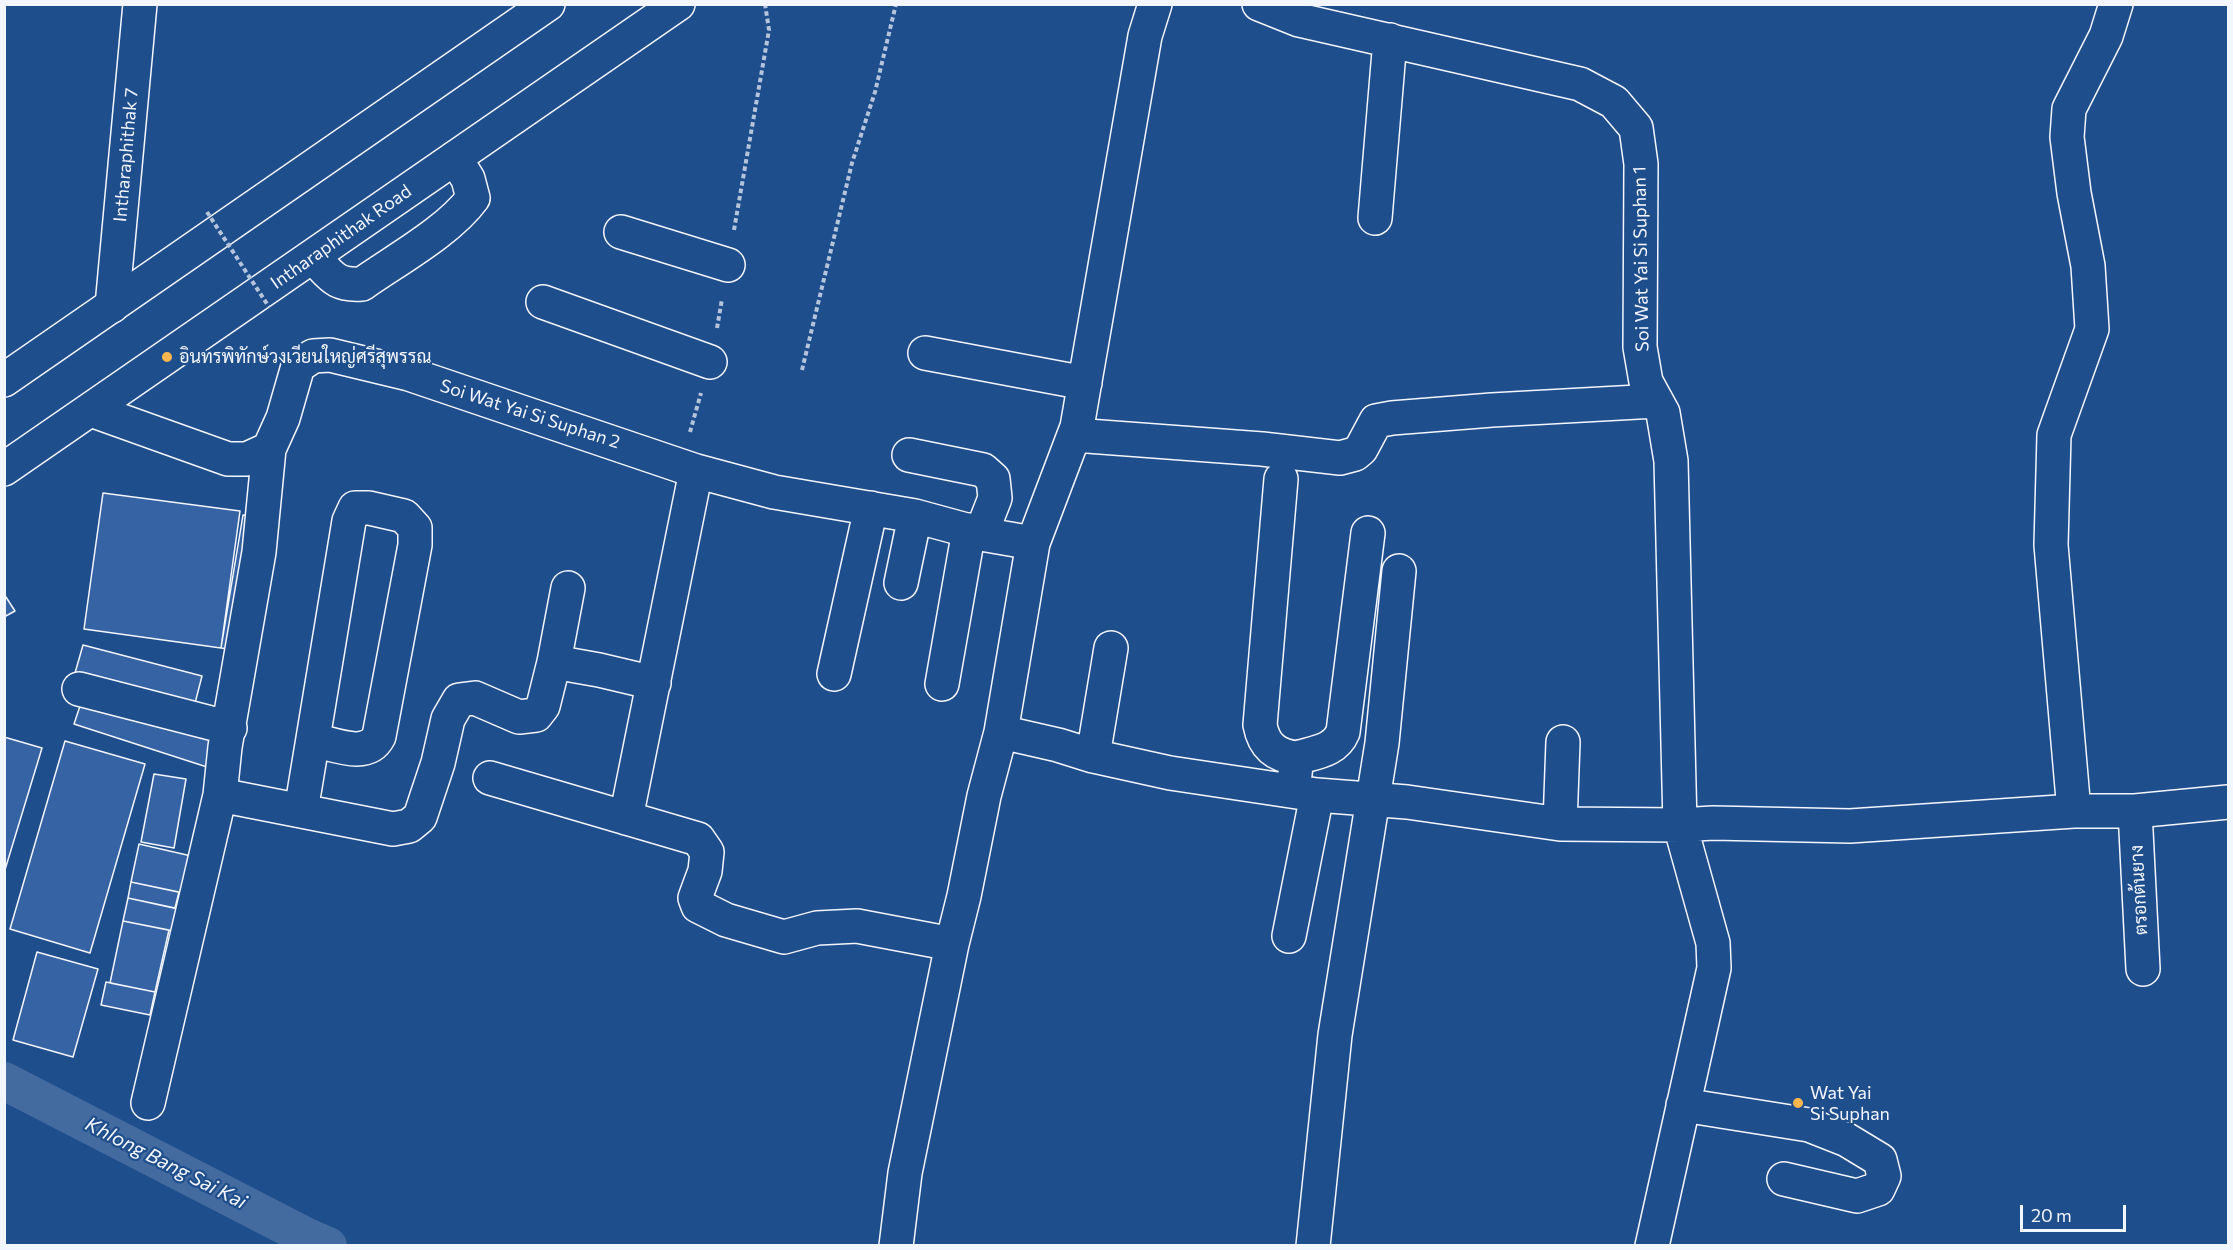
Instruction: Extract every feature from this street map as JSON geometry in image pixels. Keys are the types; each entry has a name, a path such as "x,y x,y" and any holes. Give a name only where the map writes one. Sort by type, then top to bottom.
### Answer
{"street":[{"name":"Intharaphithak 7","path":"112,306 140,4"},
{"path":"4,380 549,4"},
{"name":"Intharaphithak Road","path":"4,469 678,4"},
{"path":"896,1245 905,1173 984,796 1001,732 1033,543 1074,435 1145,36 1155,4"},
{"name":"Soi Wat Yai Si Suphan 1","path":"1260,4 1299,20 1580,84 1614,102 1636,128 1641,164 1640,347 1646,382 1663,413 1671,461 1680,825 1714,952 1714,968 1652,1245"},
{"path":"2074,811 2051,545 2054,435 2091,330 2088,266 2074,193 2068,128 2069,109 2106,36 2116,4"},
{"path":"1375,218 1390,40"},
{"path":"313,257 336,281 347,285 362,284 438,231 473,198 468,179 455,158"},
{"path":"621,232 728,265"},
{"path":"543,302 710,362"},
{"path":"925,353 1085,383"},
{"name":"Soi Wat Yai Si Suphan 2","path":"148,1103 220,795 259,552 269,448 283,418 298,366 313,356 330,355 409,374 696,471 774,492 915,516 975,532 1033,543"},
{"path":"1074,435 1262,449 1340,458 1355,454 1361,448 1376,421 1392,418 1656,401"},
{"path":"91,410 228,459 248,459 269,448"},
{"path":"909,454 983,470 993,479 994,498 975,532 942,684"},
{"path":"626,818 696,471"},
{"path":"1281,479 1260,725 1263,738 1271,750 1286,757 1297,758 1329,748 1339,742 1343,732 1368,533"},
{"path":"301,812 349,521 355,508 369,508 404,516 415,528 415,545 379,736 375,744 362,750 313,740"},
{"path":"834,674 871,508"},
{"path":"901,583 915,516"},
{"path":"1313,1245 1335,1035 1382,743 1399,571"},
{"path":"220,795 393,829 409,826 420,817 438,763 448,719 459,700 475,698 519,717 536,714 543,706 568,588"},
{"path":"1093,756 1111,648"},
{"path":"554,662 654,683"},
{"path":"79,688 230,728"},
{"path":"1001,732 1170,773 1305,793 1373,801 1407,802 1560,824 1713,823 1850,826 2074,811 2135,811 2229,802"},
{"path":"1560,824 1563,742"},
{"path":"1289,936 1305,793 1297,758"},
{"path":"490,778 698,839 707,852 705,871 695,898 698,906 726,920 784,937 817,928 857,926 952,944"},
{"name":"ตรอกต้นยาง","path":"2135,811 2143,969"},
{"path":"1683,1105 1809,1125 1846,1140 1880,1160 1884,1176 1878,1189 1857,1196 1784,1179"}],"path":[{"path":"802,370 852,163 875,92 896,4"},
{"path":"207,212 269,307"}],"building":[{"path":"103,493 240,511 221,648 84,629"},
{"path":"243,515 257,517 236,650 221,648"},
{"path":"4,594 15,611 4,617"},
{"path":"83,645 202,676 193,711 73,680"},
{"path":"83,697 219,741 210,768 74,724"},
{"path":"4,737 42,748 4,873"},
{"path":"65,741 145,764 90,953 10,929"},
{"path":"154,774 186,779 174,848 141,842"},
{"path":"139,844 200,858 192,895 131,882"},
{"path":"131,882 179,892 175,908 128,898"},
{"path":"128,898 187,911 183,933 123,921"},
{"path":"123,921 169,930 155,992 110,983"},
{"path":"37,952 98,969 73,1057 13,1040"},
{"path":"106,982 155,992 150,1015 101,1005"}],"waterway":[{"name":"Khlong Bang Sai Kai","path":"4,1081 328,1246"}],"place":[{"name":"อินทรพิทักษ์วงเวียนใหญ่ศรีสุพรรณ","path":"167,357"},
{"name":"Wat Yai Si Suphan","path":"1798,1103"}]}
